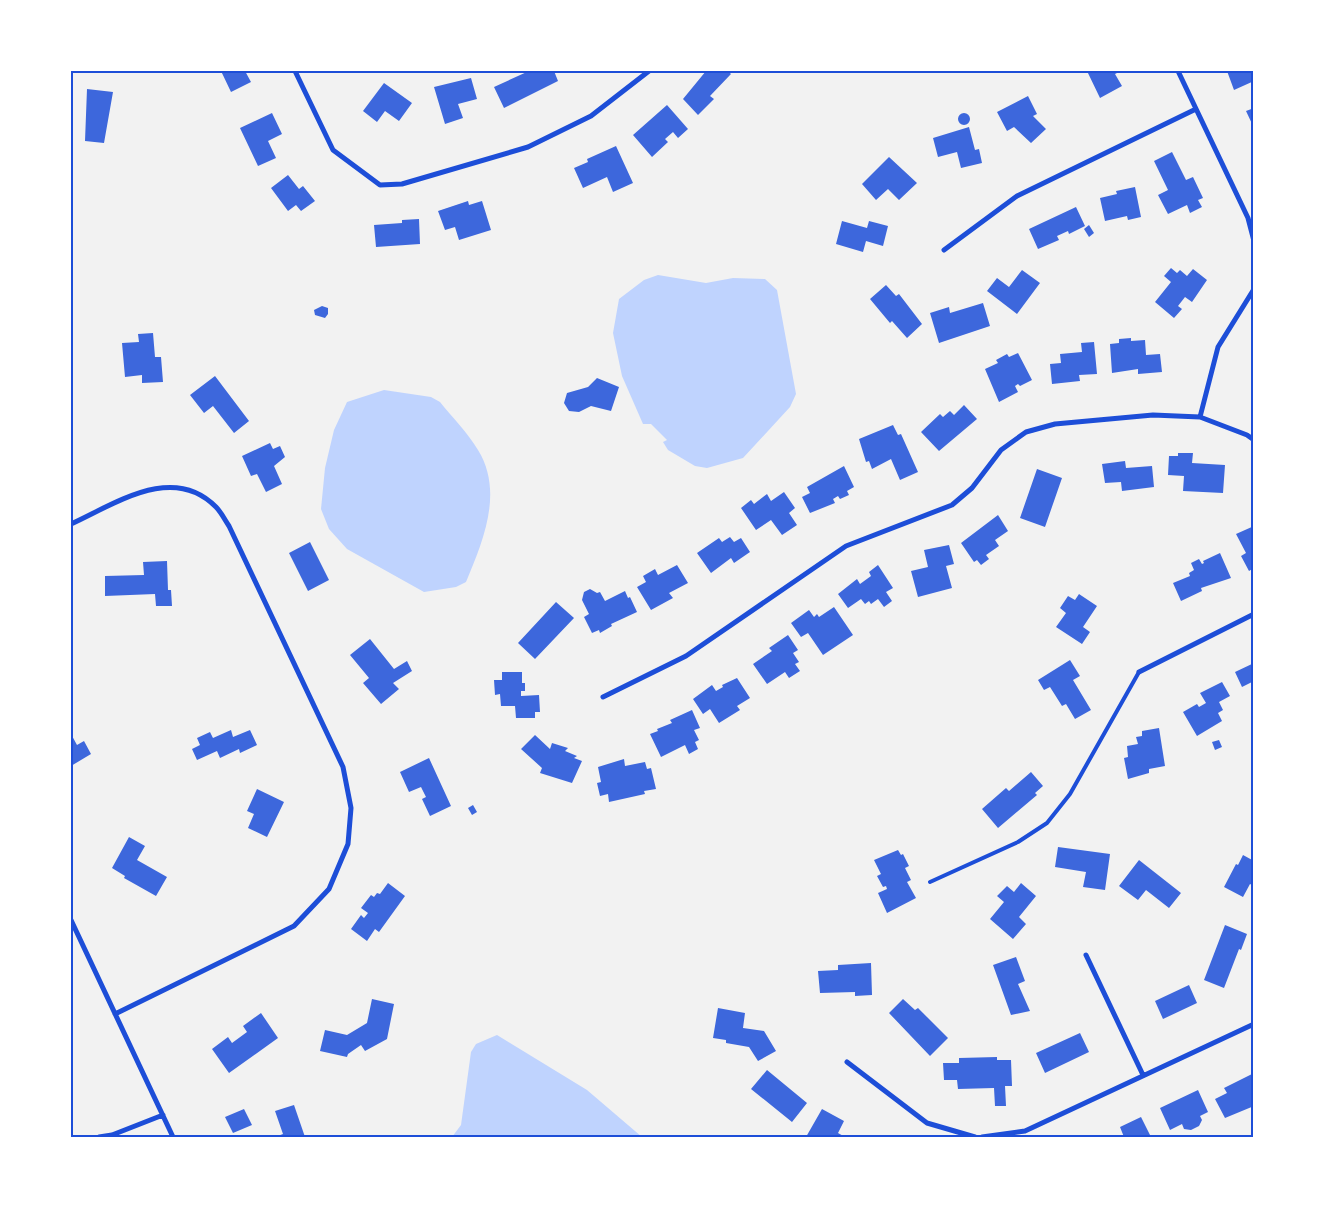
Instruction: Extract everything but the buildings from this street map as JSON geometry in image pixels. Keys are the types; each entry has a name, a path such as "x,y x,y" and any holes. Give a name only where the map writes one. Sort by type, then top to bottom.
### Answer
{"street":[{"path":"295,71 333,150 380,186 402,184 528,147 590,116 649,71"},
{"path":"1178,71 1248,218 1254,241"},
{"path":"944,250 1017,196 1196,109"},
{"path":"1200,417 1218,347 1254,289"},
{"path":"603,698 686,656 846,546 952,505 972,488 1001,450 1026,432 1055,424 1153,414 1200,417 1247,435 1254,440"},
{"path":"71,524 150,488 172,487 195,492 216,507 229,526 344,768 351,808 348,844 329,889 294,926 115,1014"},
{"path":"1138,672 1254,614"},
{"path":"71,920 173,1137"},
{"path":"1086,955 1143,1075"},
{"path":"982,1137 1025,1131 1254,1024"},
{"path":"847,1062 927,1123 975,1137"},
{"path":"99,1137 112,1136 163,1115"}],"lane":[{"path":"930,882 1018,842 1047,823 1070,794 1138,672"}],"water":[{"path":"658,275 706,283 733,278 765,279 777,290 796,394 790,407 743,458 707,468 695,466 668,450 663,442 667,440 651,424 643,424 622,376 613,333 619,299 644,280"},
{"path":"384,390 431,397 440,402 465,431 486,466 490,499 484,533 466,582 456,587 424,592 347,549 329,529 321,509 325,468 334,430 347,402"},
{"path":"497,1035 587,1090 642,1137 452,1137 461,1125 471,1052 476,1044"}]}
